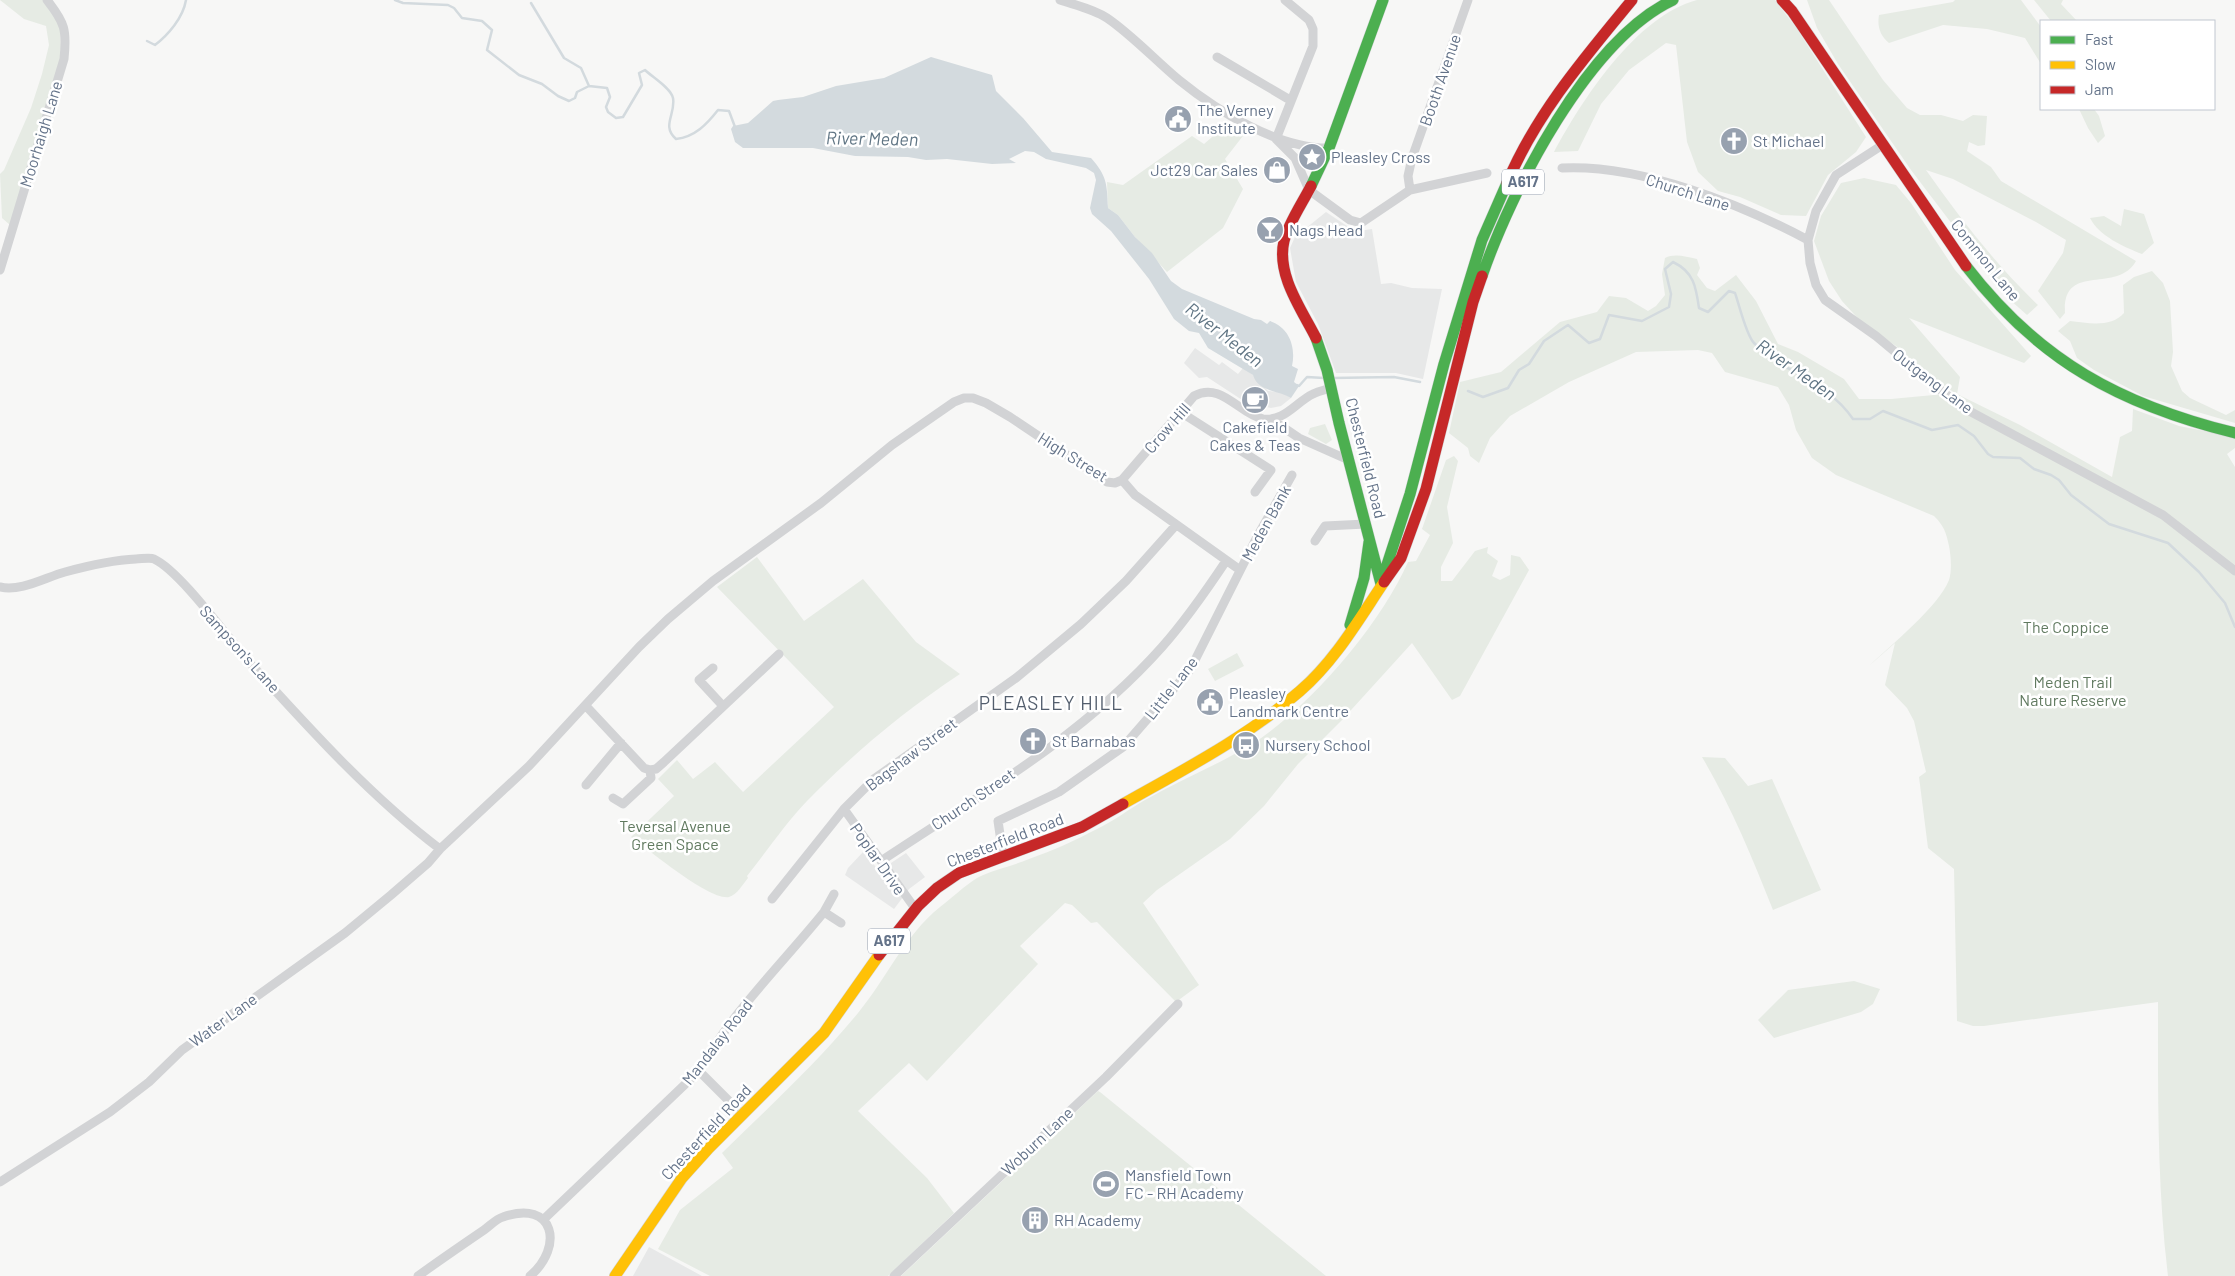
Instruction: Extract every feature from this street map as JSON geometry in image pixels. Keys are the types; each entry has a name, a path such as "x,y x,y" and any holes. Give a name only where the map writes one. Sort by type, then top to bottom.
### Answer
{"main road":[{"path":"1309,190 1329,148 1383,0"},
{"name":"A617","path":"1382,584 1410,494 1444,364 1485,232 1510,175 1539,121 1578,65 1632,0"},
{"name":"A617","path":"1382,584 1401,558 1426,489 1473,302 1495,239 1522,183 1546,138 1588,77 1614,45 1630,27 1654,9 1673,0"},
{"name":"Common Lane","path":"1782,0 1790,5 1948,241 1984,288 2041,345 2090,380 2140,405 2184,421 2235,433"},
{"name":"Chesterfield Road","path":"616,1276 664,1201 694,1164 823,1034 848,1003 914,907 944,882 974,866 1082,827 1232,743 1301,690 1331,658 1382,584 1369,540 1327,370 1317,343 1289,288 1282,256 1284,241 1309,190"},
{"name":"Chesterfield Road","path":"1348,634 1364,578 1369,540"}],"street":[{"name":"Moorhaigh Lane","path":"0,270 64,59 66,37 63,21 47,0"},
{"path":"1060,0 1106,17 1182,82 1222,110 1276,138 1318,148 1329,148"},
{"path":"1276,138 1313,46 1314,38 1309,20 1284,0"},
{"name":"Booth Avenue","path":"1410,190 1408,176 1412,158 1468,0"},
{"path":"1229,64 1234,55"},
{"path":"1217,57 1290,100"},
{"path":"1276,138 1295,158 1309,190 1350,220 1361,223 1410,190 1487,173"},
{"name":"Outgang Lane","path":"1884,144 1836,175 1816,211 1808,240 1810,263 1816,285 1825,300 1876,336 1954,401 2163,515 2235,571"},
{"name":"Church Lane","path":"1562,168 1580,167 1622,172 1682,187 1788,229 1808,240"},
{"path":"1271,419 1282,416 1313,394 1331,386"},
{"name":"Crow Hill","path":"1122,480 1182,413 1194,396 1206,391 1213,391 1261,418 1271,419 1299,438 1344,458 1349,457"},
{"name":"Water Lane","path":"0,1182 110,1112 149,1082 182,1050 368,914 428,863 440,849 529,766 639,647 668,619 713,581 821,503 935,413 954,402 964,398 972,398"},
{"name":"High Street","path":"972,398 1010,416 1107,482 1115,483 1122,480 1136,495 1226,562 1240,570"},
{"path":"1182,413 1271,470 1255,492"},
{"name":"Meden Bank","path":"1240,570 1292,475"},
{"path":"1315,541 1325,526 1366,524"},
{"name":"Bagshaw Street","path":"772,899 844,809 874,779 1016,678 1081,624 1126,581 1176,525"},
{"name":"Sampson's Lane","path":"0,588 6,589 25,585 65,572 127,559 154,558 174,575 249,661 319,736 368,785 440,849"},
{"name":"Church Street","path":"882,861 1034,758 1102,706 1162,648 1196,606 1226,562"},
{"name":"Little Lane","path":"1003,856 998,821 1059,792 1123,747 1190,670 1240,570"},
{"path":"586,706 644,768 656,769 779,654"},
{"path":"713,668 700,680 723,706"},
{"path":"586,785 621,743"},
{"path":"613,798 623,804 651,778 650,770"},
{"name":"Poplar Drive","path":"844,809 914,907"},
{"name":"Mandalay Road","path":"544,1219 699,1071 709,1052 739,1012 824,912 834,894"},
{"path":"824,912 841,923"},
{"name":"Woburn Lane","path":"894,1276 1106,1077 1178,1004"},
{"path":"699,1071 744,1115"},
{"path":"418,1276 498,1219 519,1214 536,1214 544,1219 549,1227 547,1257 530,1276"}],"shaded area":[{"path":"1326,212 1350,228 1359,231 1372,229 1381,284 1391,283 1412,288 1442,289 1423,379 1396,373 1336,373 1318,324 1296,282 1290,248 1295,237"},
{"path":"1195,348 1219,365 1222,362 1238,374 1243,368 1253,375 1268,391 1282,392 1291,398 1281,406 1271,408 1262,406 1259,411 1207,377 1199,378 1184,363"},
{"path":"864,851 883,877 891,863 906,853 925,877 909,889 894,909 845,875 848,868"},
{"path":"649,1247 702,1276 633,1276"}],"green space":[{"path":"0,0 45,0 60,21 61,57 10,225 2,218 0,174 4,170 31,108 49,45 46,26 24,19"},
{"path":"1697,0 1775,0 1797,29 1866,137 1856,152 1828,175 1806,216 1781,215 1740,197 1718,191 1698,172 1687,142 1676,45 1666,43 1629,70 1601,104 1578,151 1554,152 1595,85 1632,41 1653,23 1674,9"},
{"path":"1807,0 1829,0 1883,80 1907,108 1920,115 1941,115 1963,121 1973,115 1987,116 1985,145 1978,146 1969,142 1967,151 1991,167 2001,181 2136,261 2127,271 2116,276 2081,283 2072,288 2066,297 2065,313 2060,319 2038,291 2063,253 2066,240 2036,222 1953,179 1926,170 2007,274 2038,305 2027,315 2009,299 1911,170 1838,64 1817,28"},
{"path":"1955,0 2021,0 2040,26 2040,62 2025,38 1987,29 1943,25 1889,43 1881,34 1878,23 1879,15 1953,2"},
{"path":"2034,0 2063,0 2061,4 2076,20 2050,20"},
{"path":"2079,110 2095,110 2099,116 2105,136 2098,143"},
{"path":"1226,121 1246,132 1225,159 1243,189 1223,228 1167,272 1118,215 1108,208 1107,182 1123,185 1192,136 1204,144 1220,130"},
{"name":"Meden Trail Nature Reserve","path":"1864,178 1896,185 1911,203 1955,270 2031,356 2024,363 1909,318 1960,377 1957,394 2020,425 2112,477 2120,437 2132,431 2133,409 2179,426 2235,437 2235,448 2227,454 2235,467 2235,1276 2168,1276 2160,1174 2158,1002 1984,1026 1973,1026 1957,1021 1954,869 1928,848 1919,777 1926,772 1914,721 1907,708 1885,685 1895,643 1870,665 1925,613 1944,590 1949,580 1951,563 1947,537 1934,516 1836,475 1812,458 1796,430 1789,405 1778,387 1725,372 1712,353 1698,350 1636,352 1569,382 1510,416 1490,438 1479,463 1470,456 1468,448 1449,433 1460,382 1501,372 1560,322 1597,312 1609,296 1626,298 1648,311 1656,306 1665,295 1662,274 1665,258 1673,256 1697,259 1700,268 1697,275 1707,288 1715,291 1736,275 1756,301 1778,344 1798,352 1844,379 1859,399 1891,399 1955,393 1930,376 1896,346 1864,325 1842,301 1829,281 1814,241 1821,216 1841,183"},
{"path":"2124,209 2144,214 2154,243 2142,254 2106,235 2099,230 2090,218 2104,216 2121,226"},
{"path":"2152,271 2163,283 2170,301 2173,352 2171,366 2182,391 2190,398 2226,415 2235,410 2235,423 2143,396 2094,370 2077,358 2070,341 2058,331 2070,321 2106,323 2119,318 2124,313 2123,285 2134,277"},
{"path":"1325,424 1332,440 1326,444 1308,434 1310,428"},
{"path":"1454,456 1458,461 1447,507 1453,543 1441,567 1441,581 1452,581 1475,551 1488,547 1487,553 1498,561 1492,576 1500,580 1510,575 1511,555 1520,557 1529,570 1460,696 1452,700 1412,643 1342,720 1298,764 1264,806 1230,839 1157,890 1143,903 1199,985 1176,1002 1097,922 1091,923 1072,905 1065,903 1020,946 1038,964 927,1081 909,1063 858,1111 927,1178 954,1213 888,1276 710,1276 658,1249 680,1210 733,1168 722,1153 826,1050 868,1000 916,931 940,907 977,878 1081,837 1158,793 1239,752 1274,728 1297,709 1341,663 1362,637 1396,586 1408,562 1416,561 1430,535 1422,529 1446,460"},
{"name":"Teversal Avenue Green Space","path":"757,557 804,621 863,579 916,642 960,674 899,718 861,749 825,783 784,828 747,876 748,878 740,889 729,897 720,896 694,883 631,837 674,796 658,779 677,760 693,779 715,762 743,792 834,707 717,587"},
{"path":"1237,653 1244,666 1215,681 1208,669"},
{"path":"1702,757 1725,758 1748,786 1772,779 1821,890 1773,910 1732,813"},
{"path":"1854,981 1880,989 1873,1004 1861,1012 1774,1038 1758,1020 1788,990"},
{"name":"Mansfield Town FC - RH Academy","path":"1098,1091 1100,1092 1326,1276 901,1276"}],"water":[{"path":"931,57 992,75 996,91 1023,118 1052,152 1091,158 1103,175 1108,208 1118,215 1135,237 1152,253 1171,281 1182,289 1267,324 1270,321 1282,328 1290,339 1292,346 1292,366 1298,369 1294,382 1299,386 1291,398 1259,385 1253,375 1208,348 1199,333 1189,331 1174,319 1149,279 1111,231 1092,214 1090,208 1096,180 1094,173 1086,168 1046,159 1034,152 1025,151 1009,159 1016,163 992,164 947,159 926,160 908,157 855,156 813,148 743,148 735,142 731,129 733,126 748,123 773,101 803,97 836,86 884,78"}],"waterway":[{"path":"147,41 155,45 165,36 178,20 186,0"},
{"name":"River Meden","path":"395,0 403,3 448,5 454,8 462,18 482,21 492,30 487,50 519,75 542,84 558,96 569,101 575,98 577,92 589,86 607,88 610,97 606,107 608,112 616,118 623,117 642,85 639,73 645,70 672,94 673,104 669,125 676,139 695,133 718,110 729,111 735,127"},
{"path":"531,3 564,58 581,68 589,86"},
{"name":"River Meden","path":"1468,391 1483,397 1508,388 1519,370 1529,364 1544,341 1568,325 1589,343 1600,339 1609,315 1642,321 1669,307 1671,294 1665,269 1673,262 1686,270 1690,275 1697,293 1699,308 1708,312 1729,291 1735,293 1746,327 1754,343 1766,354 1830,395 1853,419 1870,419 1883,411 1932,430 1958,425 1974,436 1988,454 1993,457 2020,458 2034,469 2059,480 2071,495 2109,524 2168,543 2199,572 2225,603 2235,627"},
{"name":"River Meden","path":"1297,385 1299,386 1307,377 1324,378"},
{"name":"River Meden","path":"1332,378 1394,377 1420,382"}],"traffic: fast":[{"path":"1311,186 1329,148 1383,0"},
{"path":"1482,276 1495,241 1533,161 1557,120 1583,82 1612,48 1642,20 1673,0"},
{"path":"1383,577 1410,494 1444,364 1482,240 1507,183"},
{"path":"1966,266 1994,299 2023,328 2053,353 2085,375 2119,393 2155,408 2194,422 2235,433"},
{"path":"1316,338 1327,370 1381,584"},
{"path":"1350,625 1364,578 1369,542"}],"traffic: slow":[{"path":"1123,804 1237,738 1280,708 1300,691 1335,653 1384,582"},
{"path":"615,1276 682,1178 709,1148 824,1033 879,955"}],"traffic: jam":[{"path":"1507,183 1532,133 1547,110 1579,65 1632,0"},
{"path":"1782,0 1792,11 1966,266"},
{"path":"1311,186 1289,227 1284,241 1283,254 1284,267 1292,292 1316,338"},
{"path":"1384,582 1401,558 1426,489 1473,302 1482,276"},
{"path":"879,955 918,906 937,888 959,873 1082,827 1123,804"}],"place":[{"name":"The Verney Institute","path":"1178,119"},
{"name":"St Michael","path":"1734,141"},
{"name":"Pleasley Cross","path":"1312,157"},
{"name":"Jct29 Car Sales","path":"1277,170"},
{"name":"Nags Head","path":"1270,230"},
{"name":"Cakefield Cakes & Teas","path":"1255,400"},
{"name":"Pleasley Landmark Centre","path":"1210,702"},
{"name":"St Barnabas","path":"1033,741"},
{"name":"Nursery School","path":"1246,745"},
{"name":"Mansfield Town FC - RH Academy","path":"1106,1184"},
{"name":"RH Academy","path":"1035,1220"}],"district":[{"name":"PLEASLEY HILL","path":"1051,703"}],"park label":[{"name":"The Coppice","path":"2066,627"}]}
